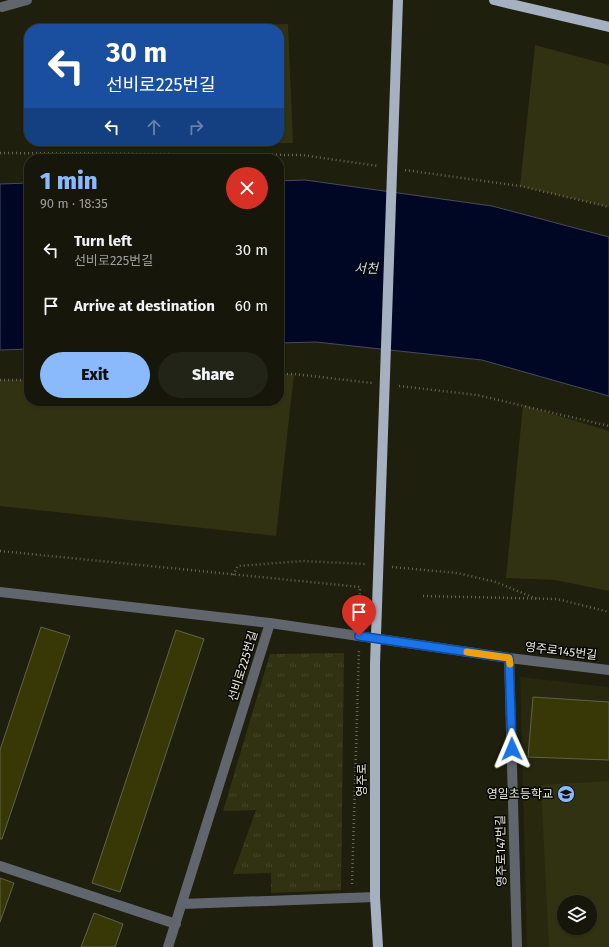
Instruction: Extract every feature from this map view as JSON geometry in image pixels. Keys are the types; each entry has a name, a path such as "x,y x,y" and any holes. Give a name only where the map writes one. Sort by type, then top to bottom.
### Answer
{"main road":[{"name":"영주로","path":"378,947 375,897 376,664 398,0"},
{"path":"494,0 609,27"}],"street":[{"path":"2,7 27,0"},
{"path":"0,592 270,624"},
{"name":"선비로225번길","path":"168,947 270,624 509,658"},
{"name":"영주로145번길","path":"509,658 609,670"},
{"name":"영주로147번길","path":"509,658 517,947"},
{"path":"0,866 176,924"},
{"path":"182,904 375,897"}],"path":[{"path":"0,153 151,154"},
{"path":"284,155 302,155 380,166"},
{"path":"403,169 520,186 609,207"},
{"path":"284,374 378,384"},
{"path":"0,380 24,380"},
{"path":"393,385 477,395 609,426"},
{"path":"0,551 360,587 351,898"},
{"path":"423,596 557,599 609,612"}],"shaded area":[{"name":"영일초등학교","path":"520,677 609,687 609,947 527,947"}],"green space":[{"path":"284,24 288,24 293,143 284,143"},
{"path":"535,45 609,65 609,207 520,186"},
{"path":"284,374 294,374 276,536 0,506 0,380 24,380 24,406 284,406"},
{"path":"523,405 609,431 609,591 555,580 506,578"},
{"path":"344,653 341,890 271,893 271,873 233,874 256,810 223,811 270,654"},
{"path":"609,781 609,947 549,947 541,785"}],"water":[{"name":"서천","path":"305,180 492,206 609,237 609,396 482,360 316,342 284,343 284,181"},
{"path":"24,183 24,349 0,350 0,184"}],"building":[{"path":"41,627 70,636 2,839 0,839 0,750"},
{"path":"176,630 204,639 120,892 92,883"},
{"path":"533,697 609,702 609,760 528,757"},
{"path":"0,878 14,883 0,922"},
{"path":"94,913 123,924 115,947 81,947"}],"slow traffic":[{"path":"467,652 509,658 510,664"}],"place":[{"name":"영일초등학교","path":"566,794"}],"route":[{"path":"359,636 509,658 512,749"}]}
